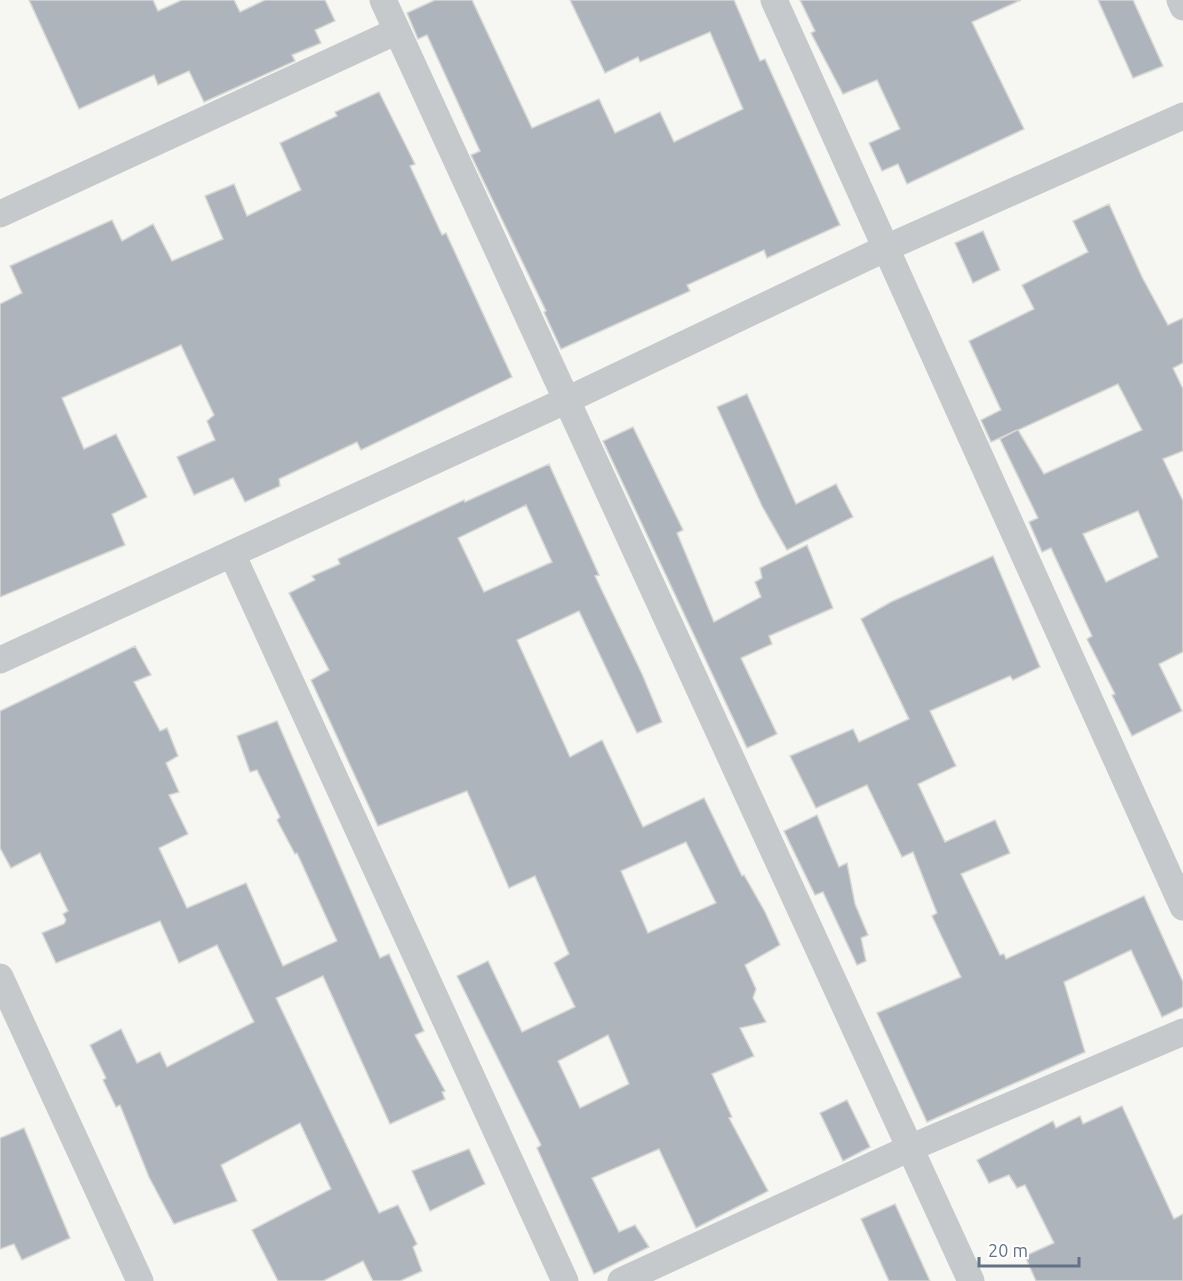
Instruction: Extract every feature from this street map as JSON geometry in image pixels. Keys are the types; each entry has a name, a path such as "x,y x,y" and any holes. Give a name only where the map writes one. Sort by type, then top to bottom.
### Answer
{"street":[{"path":"383,0 971,1281"},
{"path":"774,0 1183,907"},
{"path":"1180,0 1183,7"},
{"path":"0,214 398,31"},
{"path":"0,660 567,400 886,248 1183,116"},
{"path":"232,554 566,1281"},
{"path":"0,977 140,1281"},
{"path":"621,1281 910,1148 1183,1032"}],"building":[{"path":"29,0 153,0 158,11 182,0 234,0 240,12 265,0 325,0 335,21 315,30 321,43 292,55 295,61 204,102 189,71 158,85 154,75 79,109"},
{"path":"435,0 472,0 532,128 599,99 615,133 660,112 674,142 743,109 710,32 640,62 638,57 605,73 570,0 734,0 760,61 765,59 840,225 767,258 764,250 687,285 690,291 561,349 544,312 546,311 471,155 480,151 427,35 418,39 407,13"},
{"path":"800,0 1021,0 972,22 1024,129 907,184 898,164 882,171 869,143 900,129 877,80 843,94 811,33 815,31"},
{"path":"1098,0 1133,0 1163,66 1133,78"},
{"path":"379,92 415,164 410,166 442,235 446,233 512,377 361,450 357,442 279,479 280,486 245,502 233,478 194,495 177,457 215,440 207,421 214,415 181,345 62,398 84,449 116,434 147,497 112,514 125,545 0,597 0,304 22,293 10,266 112,220 122,241 153,224 172,261 223,239 205,196 234,184 247,216 301,190 280,143 337,116 335,112"},
{"path":"1109,204 1142,277 1168,325 1183,318 1183,363 1173,368 1183,389 1183,451 1163,459 1183,501 1183,652 1159,664 1182,711 1132,736 1112,695 1115,694 1087,639 1092,636 1051,548 1042,552 1029,522 1038,518 1000,439 1017,430 991,442 981,420 1001,410 969,341 1034,309 1022,285 1088,252 1073,221","holes":["1118,384 1142,430 1044,474 1018,430","1138,511 1158,557 1106,582 1083,534"]},
{"path":"983,231 1000,270 973,283 955,243"},
{"path":"747,394 796,504 836,484 853,517 787,550 762,506 717,407"},
{"path":"633,427 683,530 677,533 714,622 761,597 755,582 762,578 760,568 807,545 833,608 769,636 772,644 741,658 777,734 747,748 603,441"},
{"path":"549,464 599,575 595,576 642,674 662,722 637,733 579,611 517,640 570,757 602,740 643,827 704,798 742,876 744,875 765,912 780,945 745,965 756,989 753,998 766,1022 740,1028 754,1056 712,1074 732,1117 729,1118 768,1191 696,1228 659,1149 592,1178 619,1232 635,1225 649,1247 594,1274 537,1148 541,1145 457,976 488,961 522,1032 575,1007 554,963 569,954 535,876 509,888 467,791 378,826 311,680 329,670 289,593 315,580 312,576 340,564 338,559 464,500 465,502","holes":["526,505 552,562 484,592 458,538","686,842 716,903 648,933 621,871","608,1035 629,1084 580,1108 558,1061"]},
{"path":"993,556 1040,667 1013,680 1010,676 930,711 956,766 918,784 945,842 995,820 1010,853 961,874 1000,955 1004,954 1006,959 1144,896 1183,982 1183,1007 1162,1017 1131,950 1064,982 1085,1052 927,1122 877,1013 961,977 932,916 937,913 913,852 902,857 867,785 816,808 790,756 853,729 859,742 909,719 861,619 891,602"},
{"path":"135,646 151,675 134,682 160,731 167,728 178,756 166,763 179,792 169,795 188,834 159,848 187,908 246,883 283,966 337,941 297,853 295,854 277,820 280,817 257,770 250,772 237,736 277,721 380,958 389,954 424,1031 415,1035 445,1091 442,1092 445,1099 390,1124 323,976 276,998 379,1213 398,1205 417,1244 413,1247 422,1271 400,1281 373,1281 363,1261 323,1281 278,1281 252,1230 331,1189 300,1123 221,1165 237,1201 174,1224 149,1177 120,1105 116,1107 103,1080 106,1078 90,1045 121,1029 137,1063 160,1052 167,1067 254,1022 217,945 179,963 160,921 56,963 42,933 64,924 66,920 63,914 68,911 40,853 11,868 0,848 0,711"},
{"path":"817,815 839,867 847,863 855,904 868,935 861,938 866,961 857,965 823,892 815,895 784,831"},
{"path":"847,1100 870,1147 843,1161 820,1113"},
{"path":"1122,1106 1174,1219 1183,1214 1183,1281 1036,1281 1025,1256 1054,1243 1025,1185 1017,1188 1009,1175 989,1183 977,1160 1053,1121 1056,1128 1080,1116 1083,1124"},
{"path":"24,1128 70,1238 22,1260 14,1244 0,1249 0,1138"},
{"path":"469,1149 485,1184 430,1211 412,1171"},
{"path":"895,1204 930,1281 889,1281 861,1219"}]}
